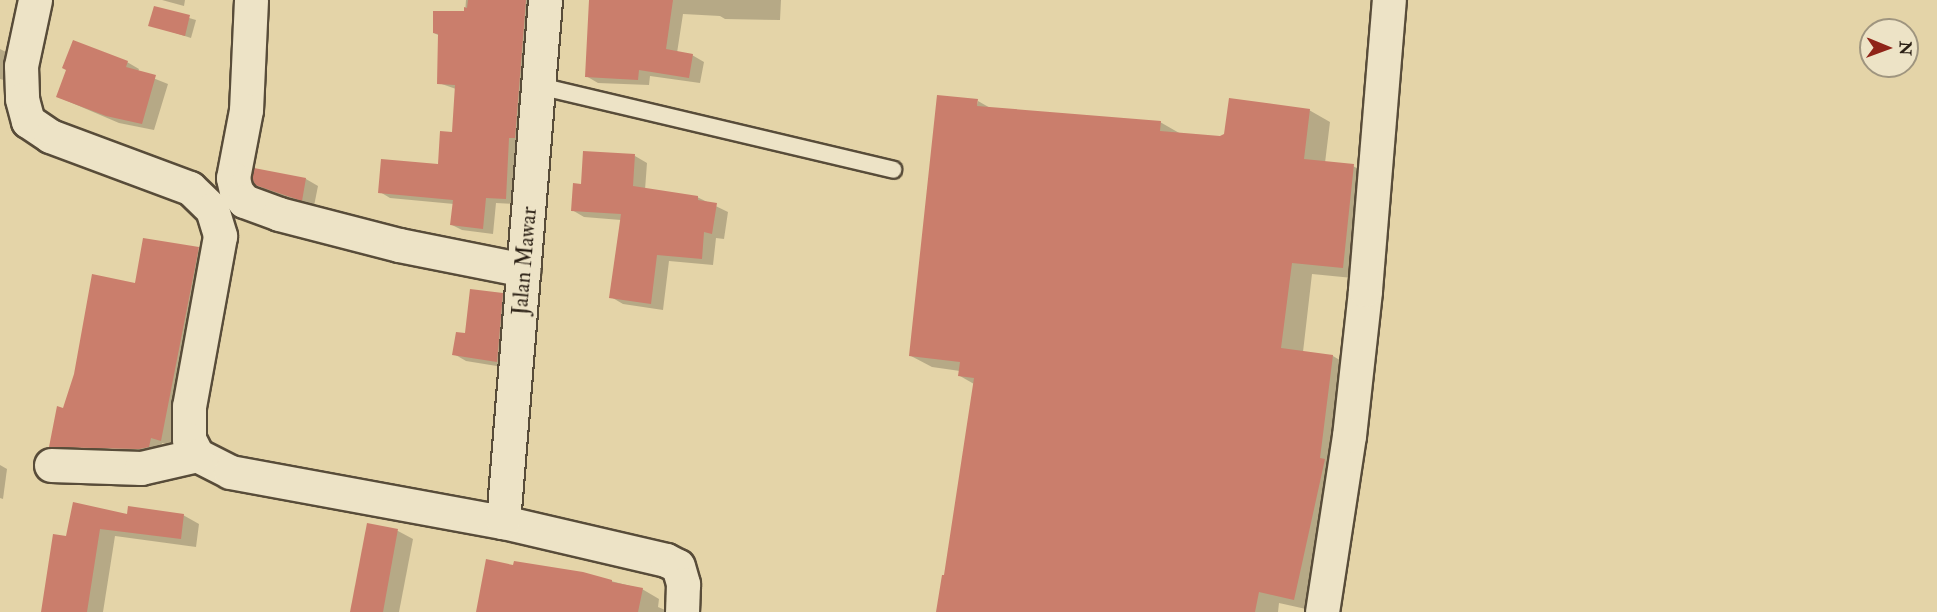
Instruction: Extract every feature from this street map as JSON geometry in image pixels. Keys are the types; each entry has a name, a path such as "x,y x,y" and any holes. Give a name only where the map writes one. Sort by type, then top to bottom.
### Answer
{"street":[{"path":"35,0 21,66 21,99 28,121 50,136 190,188 212,209 220,236 189,406 189,439 197,455 230,472 503,522 666,560 678,566 682,584 682,612"},
{"path":"251,0 246,110 233,178 236,191 244,201 279,214 399,244 524,270"},
{"name":"Jalan Mawar","path":"503,522 545,0"},
{"path":"1322,612 1349,436 1364,302 1389,0"},
{"path":"51,465 141,468 197,455"}],"lane":[{"path":"538,87 893,170"}],"building":[{"path":"468,0 526,0 515,138 509,138 506,199 486,198 483,229 450,225 453,200 378,193 381,159 438,164 440,131 452,132 455,85 437,84 438,34 433,33 433,11 464,11"},
{"path":"589,0 673,0 666,49 693,54 689,78 639,70 638,80 585,77"},
{"path":"154,6 190,15 185,36 148,26"},
{"path":"73,40 128,61 126,67 156,75 142,124 106,116 56,97 66,70 62,68"},
{"path":"937,95 978,99 977,106 1161,121 1160,131 1220,136 1224,134 1229,98 1310,109 1304,159 1354,164 1343,268 1292,263 1281,348 1333,355 1320,458 1325,459 1294,600 1259,592 1255,612 936,612 942,575 944,575 974,378 958,376 960,362 909,356"},
{"path":"583,151 635,154 633,186 698,196 698,200 717,203 712,234 704,232 702,259 657,255 651,304 609,298 621,214 571,211 573,183 581,184"},
{"path":"254,168 306,178 302,201 255,185 252,178"},
{"path":"143,238 199,247 161,441 151,438 149,447 139,449 49,447 57,406 63,408 74,374 92,274 135,283"},
{"path":"470,289 503,293 497,362 452,355 456,332 465,333"},
{"path":"73,502 127,514 128,506 184,514 181,539 100,529 87,612 41,612 53,534 66,536"},
{"path":"367,523 398,529 383,612 350,612"},
{"path":"486,559 513,565 514,561 583,572 612,580 612,582 643,588 638,612 476,612"}]}
